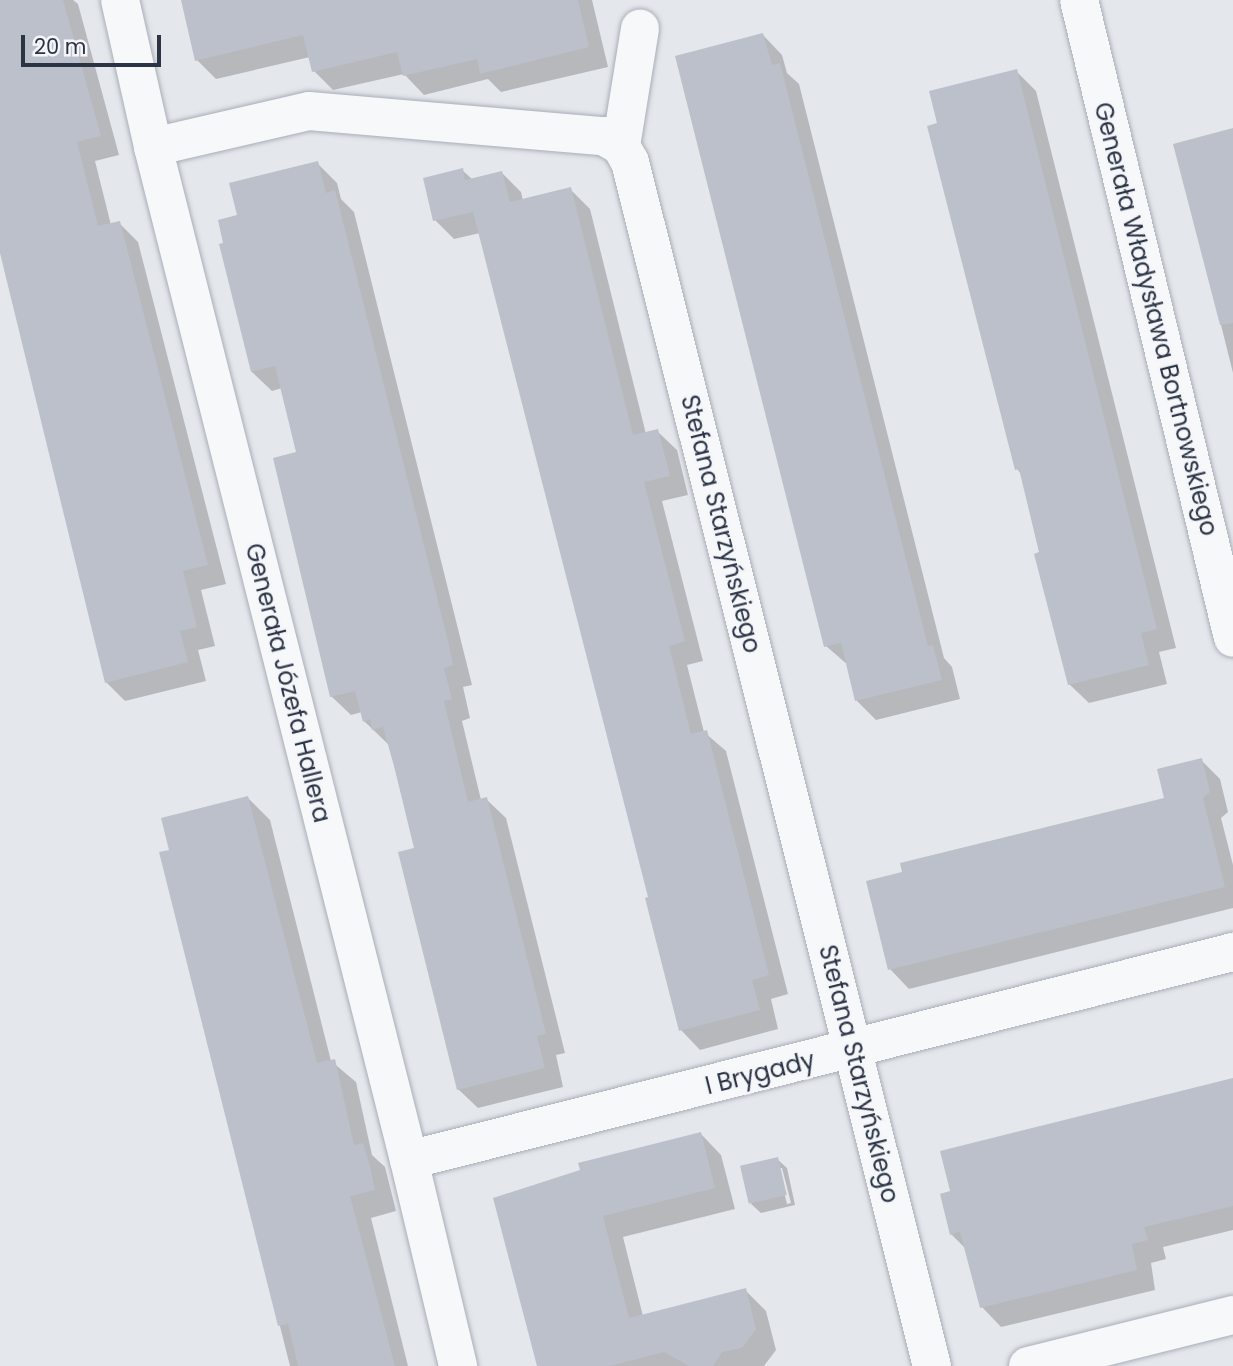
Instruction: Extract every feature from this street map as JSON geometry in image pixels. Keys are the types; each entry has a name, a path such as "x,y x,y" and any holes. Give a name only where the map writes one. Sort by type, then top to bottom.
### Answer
{"street":[{"name":"Generała Józefa Hallera","path":"120,0 153,147 409,1160 457,1366"},
{"name":"Generała Władysława Bortnowskiego","path":"1079,0 1233,638"},
{"path":"153,147 309,111 603,136 621,146 640,29"},
{"name":"Stefana Starzyńskiego","path":"621,146 633,176 932,1366"},
{"name":"I Brygady","path":"409,1160 1233,952"},
{"path":"1028,1366 1233,1315"}],"building":[{"path":"0,0 63,0 101,136 77,142 98,226 120,221 208,565 183,571 197,627 180,631 188,662 105,683 0,253"},
{"path":"181,0 578,0 589,47 480,74 477,59 403,76 397,52 312,72 303,35 195,61"},
{"path":"763,33 772,65 780,63 928,646 933,645 942,680 855,701 841,643 824,647 675,56"},
{"path":"1017,69 1157,629 1141,633 1149,665 1068,685 1034,554 1039,552 1019,469 1015,470 927,126 937,123 929,91"},
{"path":"1233,128 1233,323 1220,325 1173,144"},
{"path":"318,161 326,193 335,190 449,645 453,665 444,668 452,699 444,701 468,802 487,797 546,1034 537,1036 545,1068 457,1090 398,852 414,848 394,766 383,727 372,730 370,719 363,722 355,691 330,697 273,458 296,452 275,366 251,372 219,244 223,243 218,220 237,215 229,183"},
{"path":"463,168 465,180 502,171 510,202 571,187 633,435 658,429 670,476 644,482 685,641 669,646 691,734 707,730 769,975 752,980 760,1010 679,1031 645,898 648,897 470,200 473,212 433,221 423,178"},
{"path":"1202,758 1210,792 1203,798 1225,887 888,970 866,881 902,872 900,863 1164,798 1157,769"},
{"path":"248,796 317,1063 335,1059 354,1145 363,1143 370,1166 375,1190 350,1196 395,1366 298,1366 288,1324 278,1326 159,852 169,850 161,818"},
{"path":"1233,1078 1233,1206 1144,1227 1148,1240 1132,1244 1137,1270 980,1308 960,1232 950,1235 940,1194 950,1191 940,1151"},
{"path":"701,1132 715,1188 603,1216 629,1318 746,1288 756,1329 742,1348 722,1352 713,1366 689,1366 664,1352 610,1366 537,1366 493,1198 580,1170 578,1163"},
{"path":"778,1157 787,1195 749,1204 740,1166"}]}
